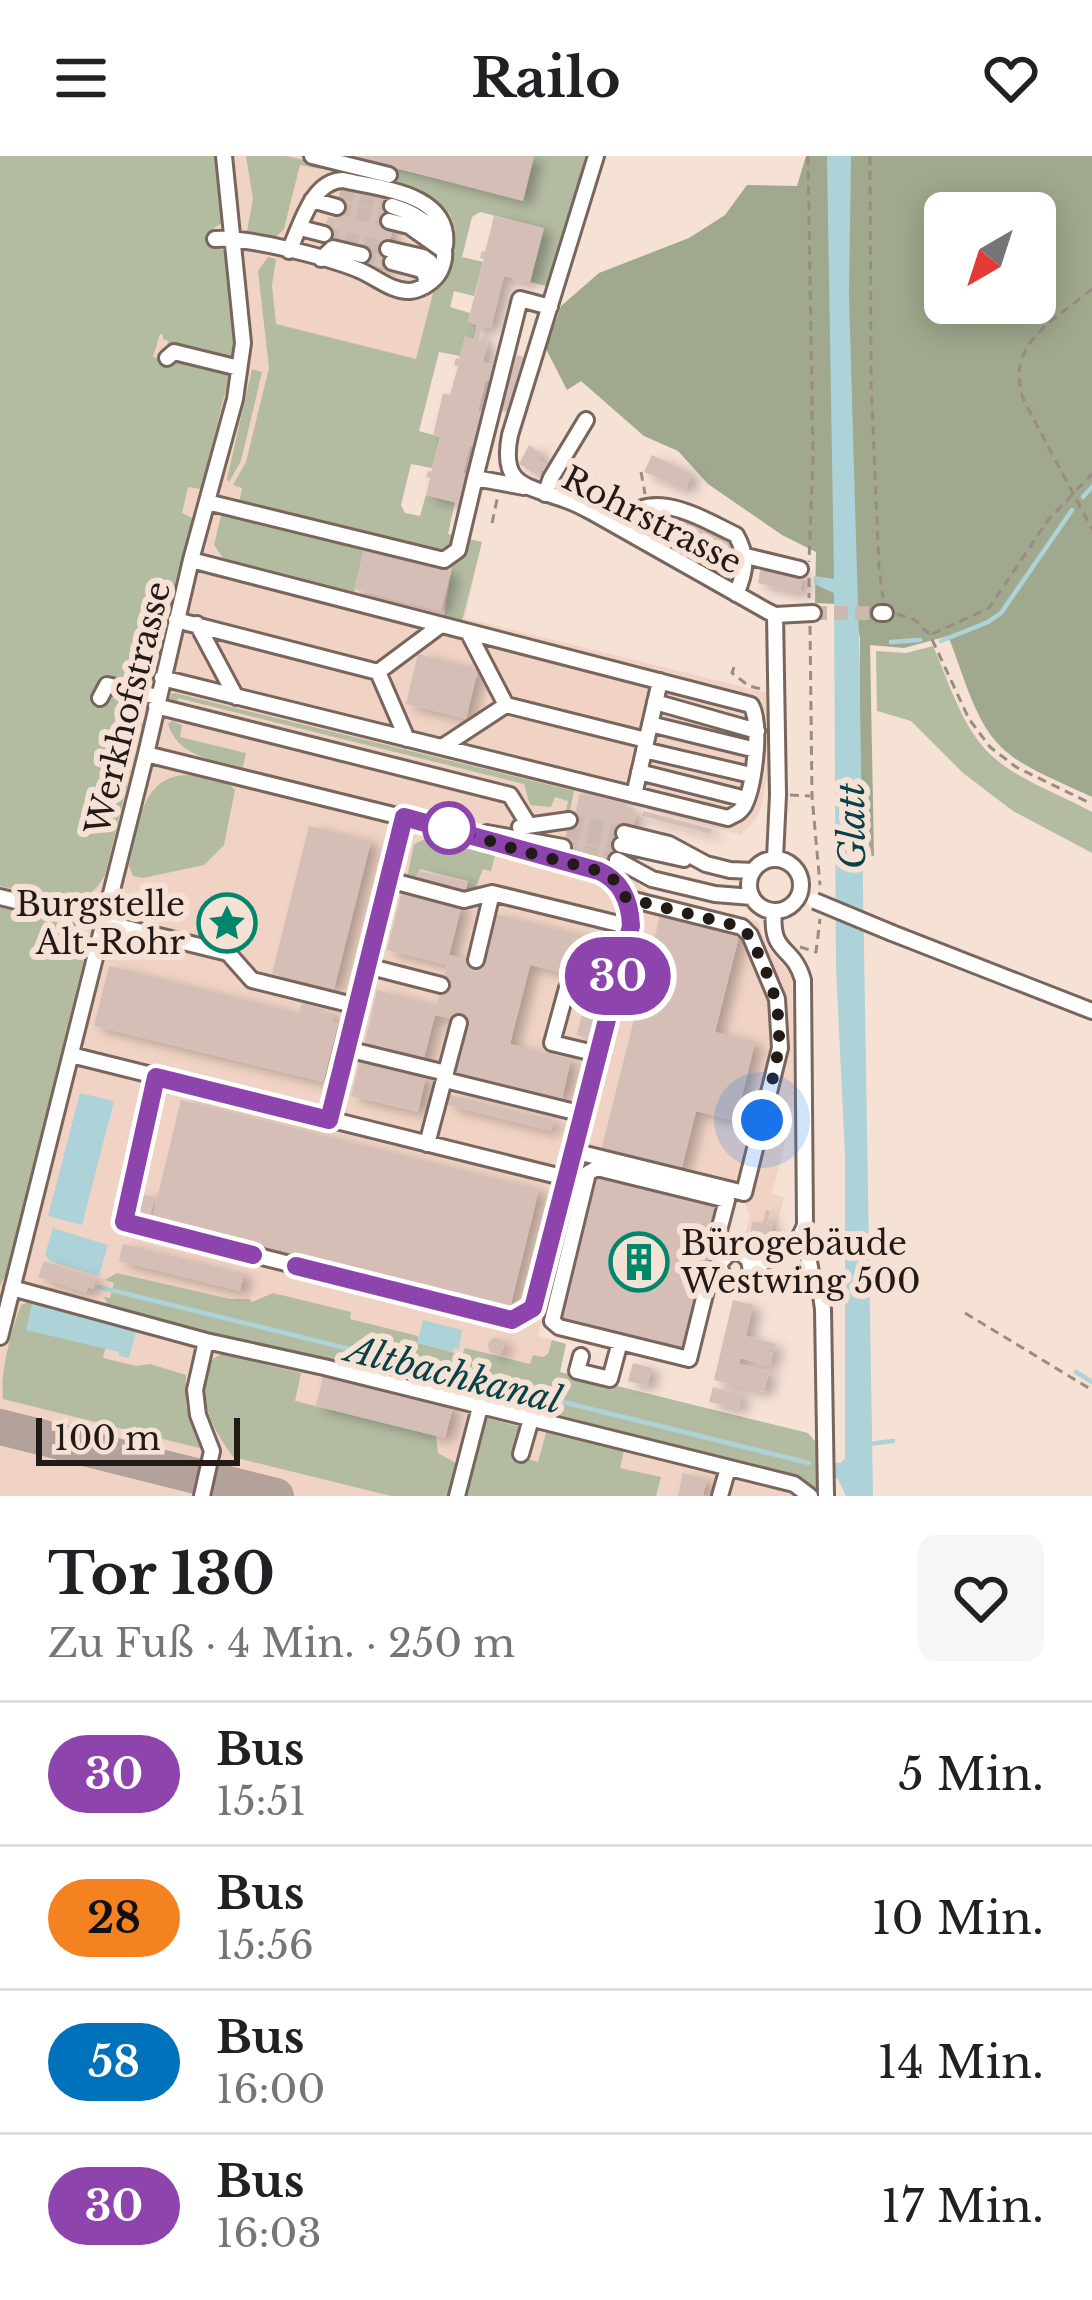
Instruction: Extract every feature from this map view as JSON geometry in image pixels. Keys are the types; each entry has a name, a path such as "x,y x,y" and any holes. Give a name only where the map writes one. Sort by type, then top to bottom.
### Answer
{"street":[{"name":"Werkhofstrasse","path":"0,1337 235,398 243,344 224,156"},
{"path":"312,156 389,175"},
{"name":"Rohrstrasse","path":"596,156 506,454 508,468 526,488 566,499 776,615"},
{"path":"215,239 233,238 352,268 406,291 428,283 440,270 446,236 443,221 423,201 332,180 316,194 289,251"},
{"path":"316,194 338,200"},
{"path":"391,213 423,218 440,237 444,251"},
{"path":"300,228 324,233"},
{"path":"321,260 333,248 362,254"},
{"path":"390,256 422,270 428,283"},
{"path":"207,502 444,560 458,550 520,299 550,307"},
{"path":"167,358 174,352 239,368"},
{"path":"545,494 586,420"},
{"path":"475,478 526,488"},
{"path":"619,527 625,518 646,508 675,507 736,535 746,556 736,594"},
{"path":"746,556 800,569"},
{"path":"162,678 728,818 736,815 746,799 756,750 752,706 191,560"},
{"path":"776,858 776,615 811,613"},
{"path":"176,620 378,672"},
{"path":"197,624 236,697"},
{"path":"378,672 441,625"},
{"path":"468,632 506,705"},
{"path":"378,672 406,739"},
{"path":"634,795 660,681"},
{"path":"100,698 107,685 510,796 528,824"},
{"path":"655,702 757,730"},
{"path":"442,748 506,705 647,738 756,750"},
{"path":"647,738 751,776"},
{"path":"146,754 599,871 616,881 625,895 631,926 533,1308 512,1320 124,1222 156,1077"},
{"path":"639,772 746,799"},
{"path":"329,1120 404,817"},
{"path":"458,831 498,835 566,832 528,824 498,835"},
{"path":"652,879 621,846 669,844 706,864 753,871"},
{"path":"814,901 790,862 776,858 753,871 749,884 761,907 774,911 814,901 1092,1011"},
{"path":"625,895 633,880 652,879 715,894 752,897"},
{"path":"389,880 464,900 492,893 631,926"},
{"path":"476,960 492,893"},
{"path":"573,1150 744,1193 780,1048 777,999 750,935 742,927 625,895"},
{"path":"0,897 228,953 252,980 357,1006"},
{"path":"730,1252 719,1264 721,1275 729,1283 740,1283 751,1271 788,1250 800,1239 805,1225 803,980 799,966 773,936 774,911"},
{"path":"367,967 441,985"},
{"path":"598,1054 552,1043 567,988 613,999"},
{"path":"427,1144 459,1023"},
{"path":"347,1049 583,1114"},
{"path":"71,1055 566,1178"},
{"path":"721,1275 707,1286 689,1359 559,1327 552,1321 588,1173 597,1168 727,1200 717,1238 730,1252 746,1256 751,1271"},
{"path":"800,1239 806,1245 823,1309 826,1496"},
{"path":"0,1302 11,1288 794,1484 810,1496"},
{"path":"202,1496 212,1450 198,1415 195,1390 206,1340"},
{"path":"580,1356 577,1371 610,1379 620,1342"},
{"path":"457,1496 480,1407"},
{"path":"521,1454 531,1419"},
{"path":"720,1496 728,1468"}],"path":[{"path":"808,156 816,952"},
{"path":"870,156 871,381 882,613 915,620 930,634 969,719 989,747 1016,767 1092,805"},
{"path":"1092,289 1029,342 1017,369 1024,401 1092,529"},
{"path":"641,472 646,508"},
{"path":"930,634 989,608 1048,520 1092,474"},
{"path":"492,523 501,485"},
{"path":"734,667 732,673 749,686 770,691"},
{"path":"778,794 812,796"},
{"path":"965,1313 1092,1390"}],"shaded area":[{"path":"0,156 590,156 569,224 467,199 387,518 482,542 465,618 768,693 768,770 755,820 741,835 628,804 618,865 648,893 758,921 768,949 792,975 794,1107 772,1193 784,1197 772,1245 743,1242 750,1216 744,1201 589,1163 580,1169 538,1336 566,1344 560,1372 808,1433 821,1496 0,1496"}],"green space":[{"path":"0,156 215,156 223,222 213,229 215,247 226,251 235,330 233,358 227,362 167,347 168,341 160,334 153,357 169,361 176,356 230,373 201,489 188,487 182,513 194,519 151,685 145,688 107,678 98,684 95,700 106,702 109,690 120,692 114,727 124,723 126,715 142,724 105,875 89,894 65,901 0,886"},
{"path":"246,156 286,156 321,164 321,169 300,165 284,229 276,237 247,231 253,199"},
{"path":"534,156 590,156 551,283 530,282 543,228 480,212 472,217 462,257 483,262 474,296 454,291 450,307 470,313 468,322 477,325 474,339 465,337 460,356 439,352 419,431 440,437 432,468 411,464 401,505 405,513 420,516 426,495 455,502 448,534 457,536 452,548 444,554 230,503 229,499 240,499 242,488 233,485 246,462 269,368 258,271 268,257 276,259 272,285 276,324 416,359 433,293 447,272 455,229 450,214 437,201 390,186 394,168 522,200"},
{"path":"806,156 1092,156 1092,797 1032,769 991,736 948,636 904,648 870,645 874,856 863,857 860,639 854,605 815,603 816,552 782,535 708,484 678,451 644,436 581,381 567,390 546,349 561,306 599,273 689,238 725,215 747,185 797,186"},
{"path":"252,369 262,372 241,461 229,482 227,479"},
{"path":"227,513 364,547 354,594 225,561 214,545 221,516"},
{"path":"465,538 482,542 462,621 444,616 452,566 462,556"},
{"path":"933,646 964,718 991,755 1026,779 1092,812 1092,853 1013,811 963,773 911,721 877,711 876,651 906,653"},
{"path":"175,693 574,791 570,811 566,811 568,801 555,797 551,807 530,805 524,784 178,698 174,710 169,703"},
{"path":"168,724 182,725 180,737 246,753 243,767 188,750 173,735"},
{"path":"189,775 235,790 224,845 204,865 133,876 129,866 144,806 160,784"},
{"path":"427,838 495,855 491,871 483,869 473,895 465,892 468,881 420,869 413,883 407,878 414,844"},
{"path":"0,907 63,925 79,944 84,959 8,1271 0,1286"},
{"path":"117,1273 252,1302 273,1293 351,1312 350,1319 418,1336 418,1343 462,1355 465,1348 530,1364 533,1355 548,1354 552,1340 566,1344 560,1372 808,1433 821,1448 821,1489 110,1309 104,1297 110,1298 114,1283 105,1280"},
{"path":"28,1302 107,1322 103,1358 186,1375 186,1406 203,1449 3,1399 10,1339 21,1305"},
{"path":"228,1350 301,1373 295,1401 436,1436 438,1453 459,1469 453,1496 391,1496 233,1457 212,1423 205,1390 208,1362"},
{"path":"487,1418 524,1428 518,1456 538,1462 548,1426 625,1446 620,1468 661,1477 656,1496 462,1496 480,1421"}],"water":[{"name":"Glatt","path":"827,156 851,156 849,296 873,1496 846,1496 838,1479 829,1474 829,1462 845,1459 845,1155 836,968 834,593 814,584 814,576 834,579"},
{"path":"80,1093 114,1101 82,1225 48,1216"},
{"path":"53,1228 108,1245 99,1276 50,1261 45,1254"},
{"path":"36,1286 140,1317 129,1358 26,1330"},
{"path":"423,1320 462,1330 459,1349 452,1352 417,1343"}],"building":[{"path":"351,156 534,156 523,201"},
{"path":"342,185 394,198 383,230 392,233 386,254 394,256 390,269 360,262 363,248 323,238 328,217 337,219"},
{"path":"494,216 544,228 530,282 504,276 491,328 482,326 479,340 488,342 483,362 496,366 492,382 486,380 478,411 484,412 463,473 469,474 461,504 426,495 430,478 426,477 440,437 433,435 443,393 450,395 465,336 474,339 477,325 468,322"},
{"path":"517,355 527,358 510,413 500,410"},
{"path":"529,445 551,468 547,473 541,469 537,475 519,464"},
{"path":"652,455 692,474 685,490 644,472"},
{"path":"569,470 585,479 577,492 561,482"},
{"path":"668,513 735,544 728,561 663,525"},
{"path":"364,549 451,571 441,611 354,589"},
{"path":"761,565 803,574 800,593 758,583"},
{"path":"418,654 478,669 466,719 406,704"},
{"path":"580,793 627,804 626,810 637,812 633,827 626,825 616,865 562,852"},
{"path":"643,811 712,829 711,834 642,816"},
{"path":"309,826 371,841 334,989 272,974"},
{"path":"419,871 468,882 465,893 417,881"},
{"path":"402,891 462,905 449,955 482,963 491,913 601,940 591,980 530,965 510,1044 571,1059 562,1099 452,1072 467,1023 435,1015 422,1065 363,1050 377,990 437,1005 447,965 387,950"},
{"path":"661,912 740,932 715,1032 755,1042 736,1121 696,1111 681,1171 601,1151"},
{"path":"109,966 299,1013 302,1003 312,1005 311,1010 334,1013 332,1021 338,1023 323,1082 94,1026"},
{"path":"585,1004 605,1009 597,1040 577,1035"},
{"path":"360,1060 426,1076 418,1112 351,1096"},
{"path":"450,1095 554,1120 551,1131 447,1105"},
{"path":"181,1100 539,1189 510,1308 152,1219"},
{"name":"Bürogebäude Westwing 500","path":"597,1171 720,1201 682,1353 559,1323"},
{"path":"142,1194 155,1197 150,1215 137,1211"},
{"path":"766,1210 770,1211 767,1224 773,1225 768,1245 748,1240 753,1221 763,1223"},
{"path":"123,1244 244,1274 240,1291 119,1261"},
{"path":"44,1261 96,1279 93,1289 88,1287 86,1293 38,1277"},
{"path":"733,1300 753,1305 746,1336 776,1344 774,1351 744,1343 773,1353 770,1366 740,1358 739,1364 769,1372 764,1392 714,1380"},
{"path":"496,1338 504,1346 496,1354 488,1346"},
{"path":"633,1363 652,1368 647,1386 628,1381"},
{"path":"324,1373 453,1406 445,1438 316,1406"},
{"path":"713,1387 742,1395 739,1409 709,1402"},
{"path":"683,1473 707,1479 703,1496 678,1496"}],"waterway":[{"path":"1083,497 1092,487"},
{"path":"941,641 1001,613 1072,510"},
{"path":"891,642 920,640"},
{"name":"Altbachkanal","path":"99,1287 809,1463"},
{"path":"1076,1372 1092,1382"},
{"path":"869,1444 893,1441"}],"taxiway":[{"path":"0,1427 276,1496"}],"tunnel":[{"path":"340,192 392,206"},
{"path":"337,207 389,221"},
{"path":"324,234 388,249"},
{"path":"362,255 392,262"},
{"path":"813,613 880,613"},
{"path":"569,820 624,833"},
{"path":"567,831 621,845"},
{"path":"563,847 617,860"}],"bus line":[{"name":"30","path":"253,1255 124,1222 156,1077 329,1120 404,817 599,871 616,881 626,898 631,926 533,1308 512,1320 296,1266"}],"place":[{"name":"Burgstelle Alt-Rohr","path":"227,923"},
{"name":"Bürogebäude Westwing 500","path":"639,1262"}],"route":[{"path":"449,828 599,871 616,881 626,898 742,927 750,935 777,999 780,1048 762,1120"}]}
